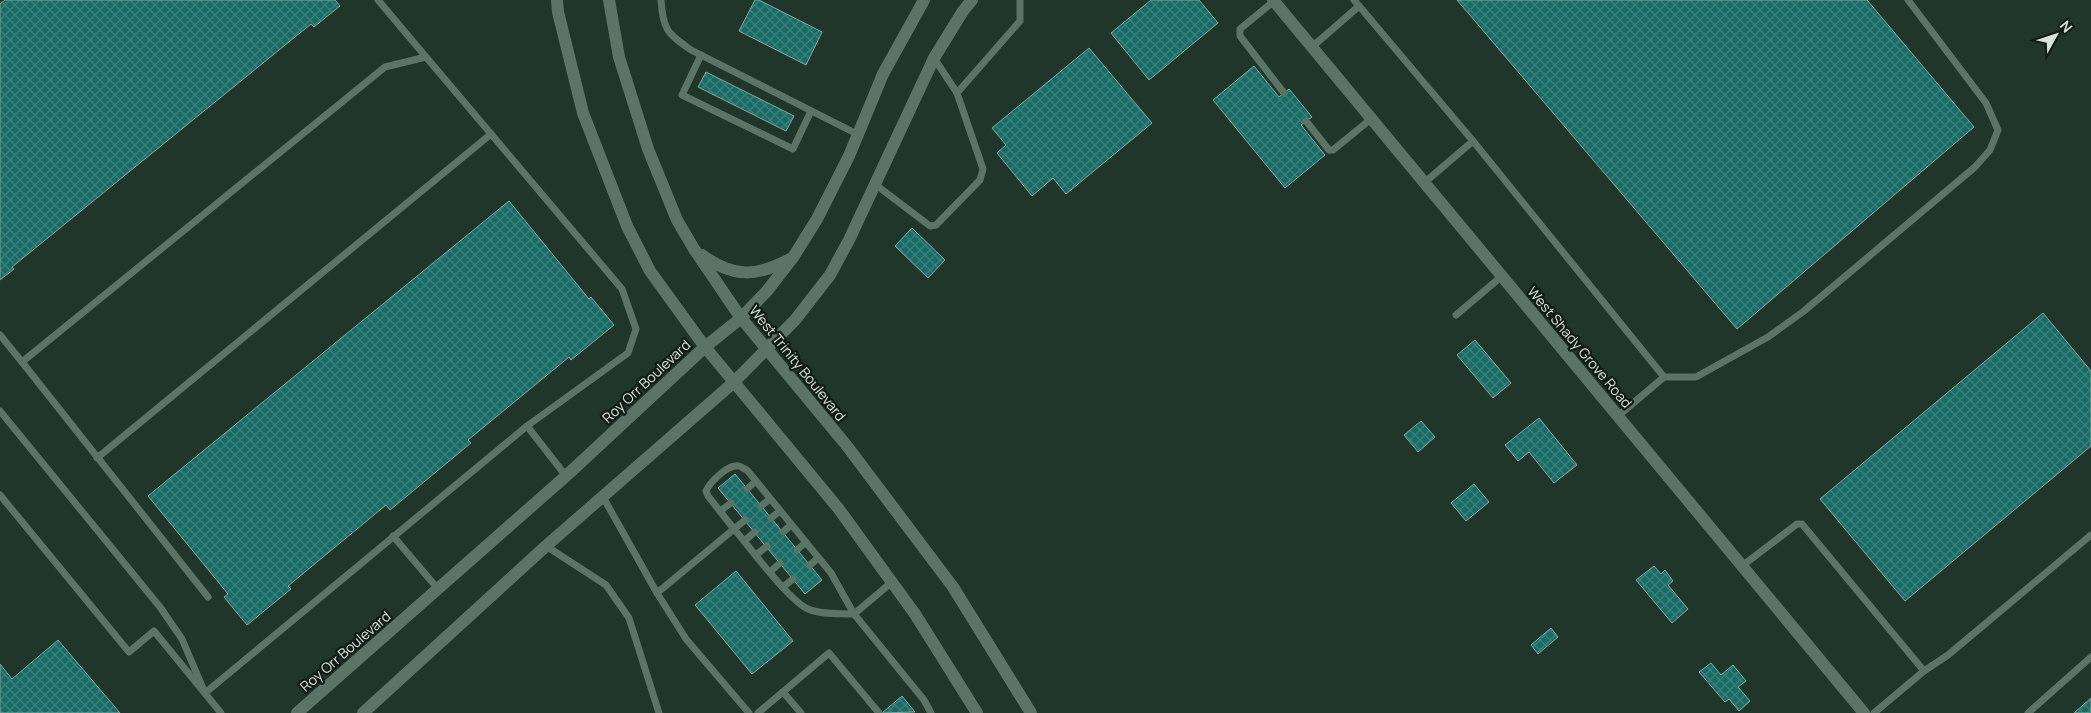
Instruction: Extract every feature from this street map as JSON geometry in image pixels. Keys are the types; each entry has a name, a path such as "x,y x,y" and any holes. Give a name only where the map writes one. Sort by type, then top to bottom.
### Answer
{"main road":[{"path":"557,0 558,12 583,113 627,226 650,271 705,347 838,508 933,641 977,713"},
{"name":"West Trinity Boulevard","path":"609,0 619,57 648,149 677,220 694,250 740,318 847,446 953,587 1031,713"},
{"path":"363,713 546,546 733,382 795,320 830,275 876,185 934,58 972,0"},
{"name":"West Shady Grove Road","path":"1273,0 1864,713"},
{"name":"Roy Orr Boulevard","path":"298,713 566,476 705,347 740,318 767,291 794,256 817,219 848,156 883,74 920,1"},
{"path":"694,250 713,263 732,271 753,272 772,268 794,256"}],"lane":[{"path":"205,693 527,426 628,353 636,329 622,289 378,0"},
{"path":"661,0 662,20 670,36 701,55 857,134"},
{"path":"957,93 1020,21 1020,0"},
{"path":"1273,0 1240,29 1240,36 1284,93"},
{"path":"1354,0 1473,141 1664,377"},
{"path":"1618,416 1664,377 1696,377 1768,337 1811,305 1975,167 1990,150 1998,130 1986,103 1908,0"},
{"path":"1312,46 1359,6"},
{"path":"701,55 682,95 793,149 811,111"},
{"path":"22,362 385,67 426,57"},
{"path":"876,185 930,226 936,225 980,180 983,168 957,93 934,58"},
{"path":"1306,121 1329,150 1333,150 1371,119"},
{"path":"97,458 491,134"},
{"path":"1424,183 1473,141"},
{"path":"1456,315 1502,276"},
{"path":"0,335 208,597"},
{"path":"0,411 160,607 182,639 205,693"},
{"path":"527,426 566,476"},
{"path":"892,582 854,614 807,609 783,587 720,512 706,491 709,485 730,468 738,466 747,470 831,573 854,614 924,700 931,713"},
{"path":"747,489 756,481"},
{"path":"0,495 129,652 154,631 221,713"},
{"path":"603,497 657,593 686,638 749,713"},
{"path":"761,506 770,499"},
{"path":"720,512 731,503"},
{"path":"771,518 780,511"},
{"path":"657,593 745,520"},
{"path":"1742,566 1797,524 1802,524 1924,672"},
{"path":"783,532 791,525"},
{"path":"744,541 755,532"},
{"path":"1874,713 1948,655 2091,535"},
{"path":"394,536 438,589"},
{"path":"797,550 806,542"},
{"path":"546,546 606,585 630,618 659,713"},
{"path":"756,555 767,546"},
{"path":"810,565 818,558"},
{"path":"770,572 780,563"},
{"path":"783,587 793,579"},
{"path":"758,713 829,654 879,713"},
{"path":"2028,713 2091,657"},
{"path":"783,692 801,713"}],"building":[{"path":"5,0 335,0 340,6 314,27 311,24 12,267 14,269 0,280 0,4"},
{"path":"755,0 759,0 822,32 806,65 739,31"},
{"path":"1151,0 1199,0 1218,23 1149,80 1111,33"},
{"path":"1457,0 1867,0 1974,127 1737,329"},
{"path":"1089,48 1152,123 1066,194 1053,178 1032,196 997,153 1006,145 992,128"},
{"path":"1254,66 1279,97 1289,89 1312,117 1301,125 1325,155 1285,188 1213,100"},
{"path":"706,72 794,116 786,131 698,87"},
{"path":"509,201 589,299 591,297 614,325 571,360 569,357 468,440 471,443 390,510 386,505 288,586 291,589 247,625 224,597 228,594 148,496"},
{"path":"912,228 945,260 928,278 895,246"},
{"path":"2043,313 2091,371 2091,446 1905,601 1820,499"},
{"path":"1475,340 1511,383 1493,398 1457,355"},
{"path":"1539,418 1577,465 1554,483 1529,452 1518,461 1505,445"},
{"path":"1421,421 1435,437 1418,452 1404,435"},
{"path":"735,474 822,580 805,594 718,488"},
{"path":"1474,484 1489,502 1466,521 1451,503"},
{"path":"1654,566 1661,574 1665,570 1673,581 1668,585 1688,609 1672,623 1636,580"},
{"path":"736,571 793,641 752,674 695,605"},
{"path":"1551,628 1558,637 1538,654 1531,645"},
{"path":"58,640 120,713 0,713 0,664 12,679"},
{"path":"1711,663 1721,675 1733,665 1746,681 1738,687 1750,701 1739,711 1729,699 1725,702 1699,672"},
{"path":"902,696 915,712 882,713"},
{"path":"2091,698 2091,713 2074,713"}]}
